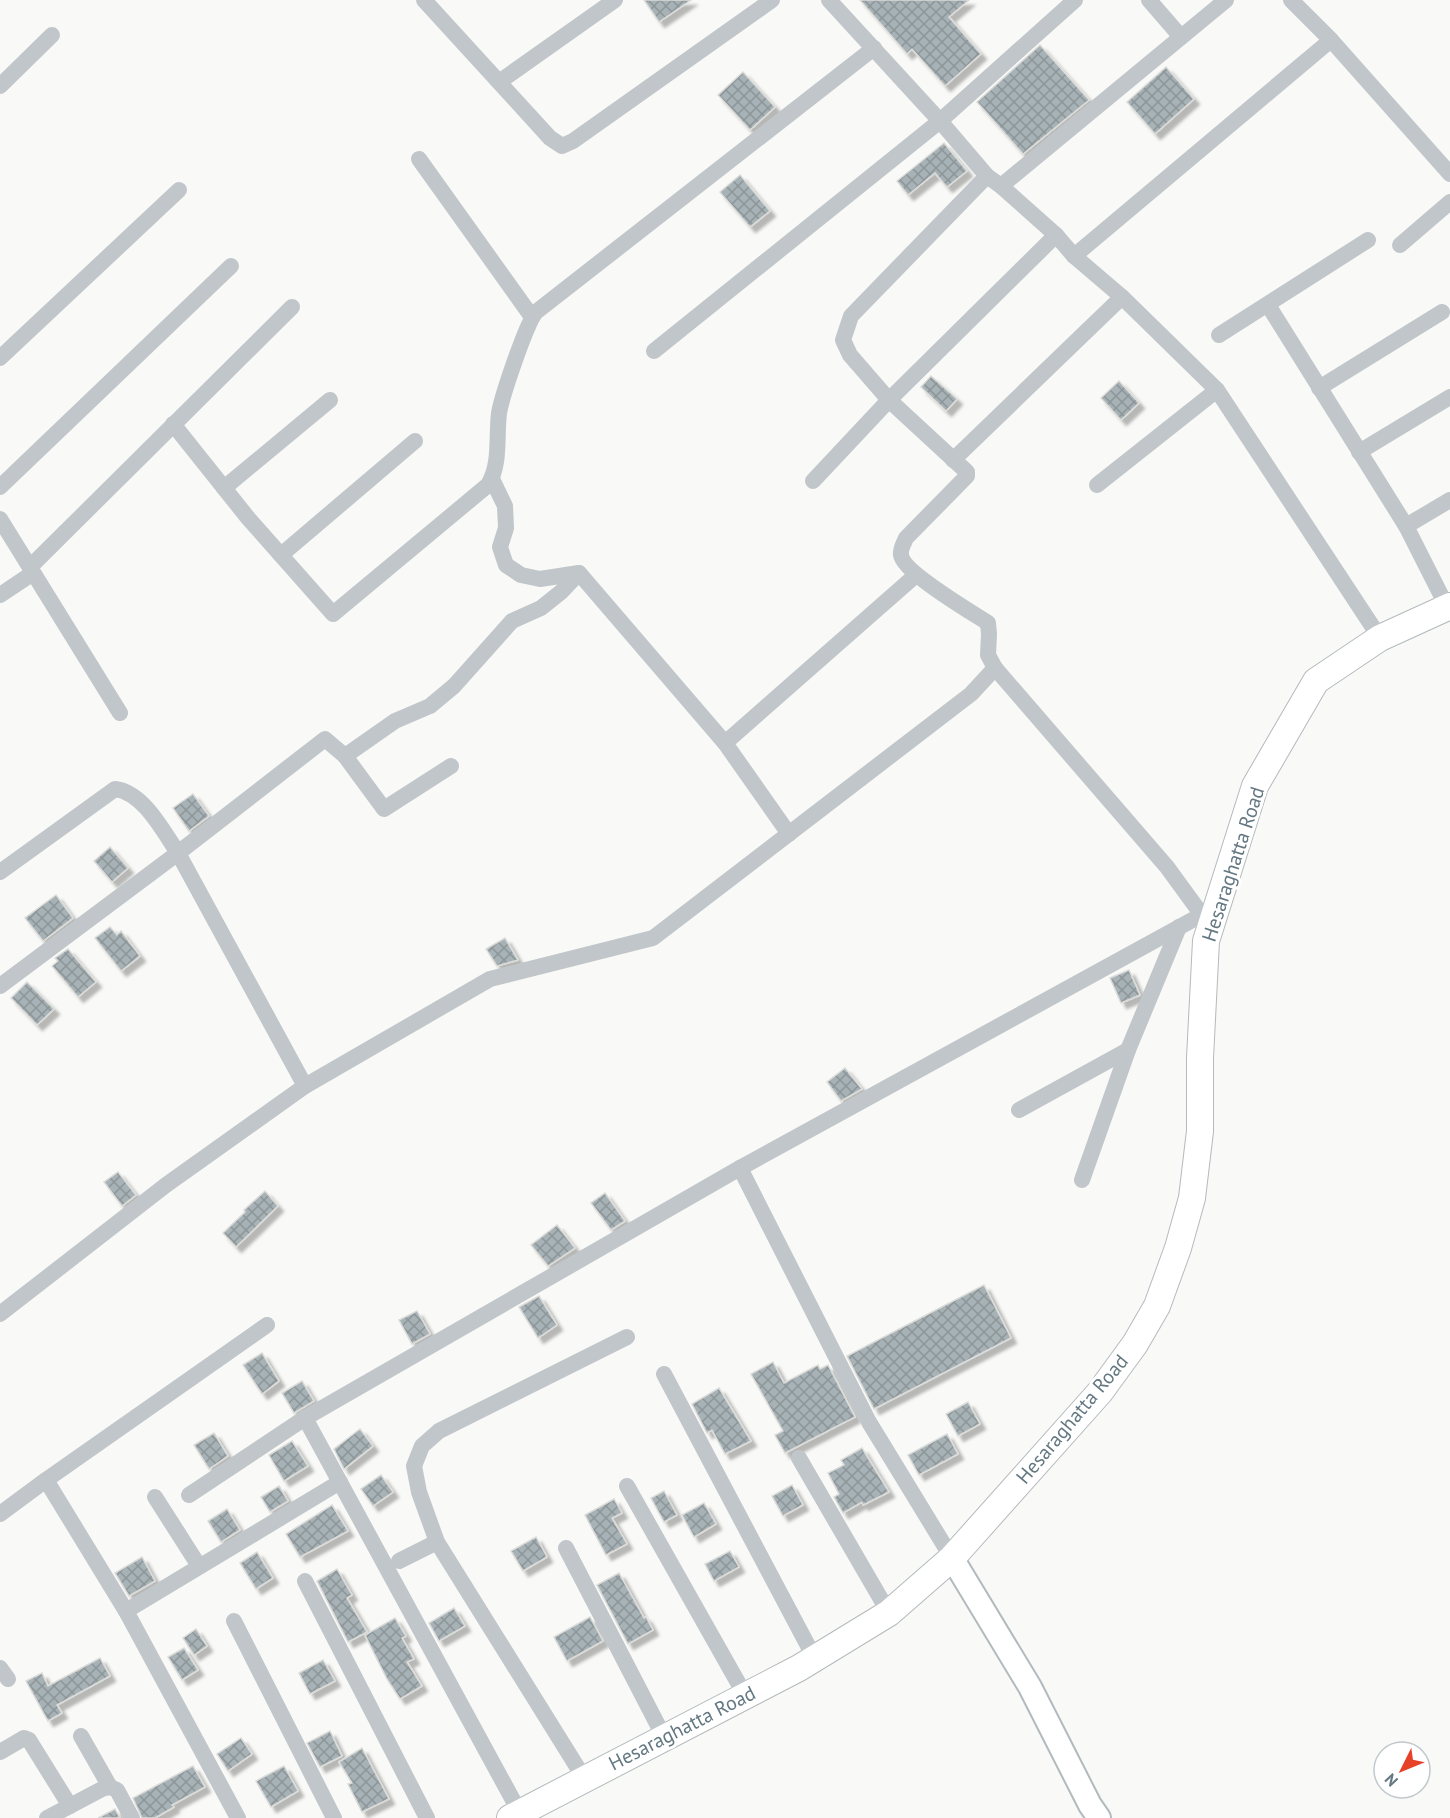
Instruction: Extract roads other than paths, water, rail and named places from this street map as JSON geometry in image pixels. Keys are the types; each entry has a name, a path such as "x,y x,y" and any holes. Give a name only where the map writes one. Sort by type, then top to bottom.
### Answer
{"main road":[{"name":"Hesaraghatta Road","path":"515,1815 815,1659 889,1613 952,1558 1100,1392 1135,1344 1157,1306 1178,1248 1192,1198 1200,1131 1200,1058 1209,911 1256,786 1316,681 1380,638 1448,607"}],"street":[{"path":"499,82 615,0"},
{"path":"431,2 499,82 550,138 562,146 573,141 772,0"},
{"path":"829,0 994,181 1056,235 1074,256 1122,297 1217,390 1380,638"},
{"path":"654,351 940,121 1075,0"},
{"path":"1149,0 1181,37"},
{"path":"189,1495 305,1418 740,1167 1209,911 1167,867 994,668 988,655 988,623 916,575 905,565 901,557 901,549 906,538 967,476 964,468 889,400 850,355 843,340 851,316 994,181 1226,0"},
{"path":"1291,0 1331,40 1450,174"},
{"path":"0,86 52,35"},
{"path":"1074,256 1331,40"},
{"path":"174,424 224,488 333,614 488,485 495,474 500,411 532,317 874,48"},
{"path":"419,159 532,317"},
{"path":"0,358 179,190"},
{"path":"1400,245 1450,202"},
{"path":"813,481 889,400 1056,235"},
{"path":"1219,335 1368,240"},
{"path":"0,487 231,266"},
{"path":"953,460 1122,297"},
{"path":"1268,305 1406,526 1448,607"},
{"path":"0,595 32,570 292,306"},
{"path":"1319,388 1442,312"},
{"path":"1097,485 1217,390"},
{"path":"1359,452 1450,397"},
{"path":"224,488 330,400"},
{"path":"281,555 415,441"},
{"path":"492,479 505,506 506,528 500,547 506,564 521,575 540,579 579,573"},
{"path":"1406,526 1450,500"},
{"path":"0,519 120,712"},
{"path":"579,573 725,743 789,834"},
{"path":"345,756 395,721 430,706 454,686 512,621 542,608 579,573"},
{"path":"725,743 916,575"},
{"path":"0,1314 166,1185 305,1086 490,980 653,938 971,694 994,668"},
{"path":"0,986 178,853 324,739 345,756 384,809 451,766"},
{"path":"0,872 115,789 124,790 137,798 178,853 305,1086"},
{"path":"1082,1180 1128,1050 1179,927"},
{"path":"1019,1110 1128,1050"},
{"path":"740,1167 869,1422 1030,1687 1090,1805 1099,1818"},
{"path":"0,1515 46,1480 267,1325"},
{"path":"584,1778 437,1542 419,1492 414,1466 422,1446 439,1431 627,1337"},
{"path":"664,1374 815,1659"},
{"path":"305,1418 515,1815"},
{"path":"799,1458 889,1613"},
{"path":"46,1480 126,1611 238,1818"},
{"path":"126,1611 340,1482"},
{"path":"627,1486 745,1695"},
{"path":"155,1497 200,1566"},
{"path":"399,1561 437,1542"},
{"path":"566,1548 664,1737"},
{"path":"305,1581 427,1818"},
{"path":"234,1621 334,1818"},
{"path":"81,1736 110,1787 117,1790 132,1818"},
{"path":"0,1752 24,1738 29,1740 70,1806"},
{"path":"47,1818 110,1787"}]}
